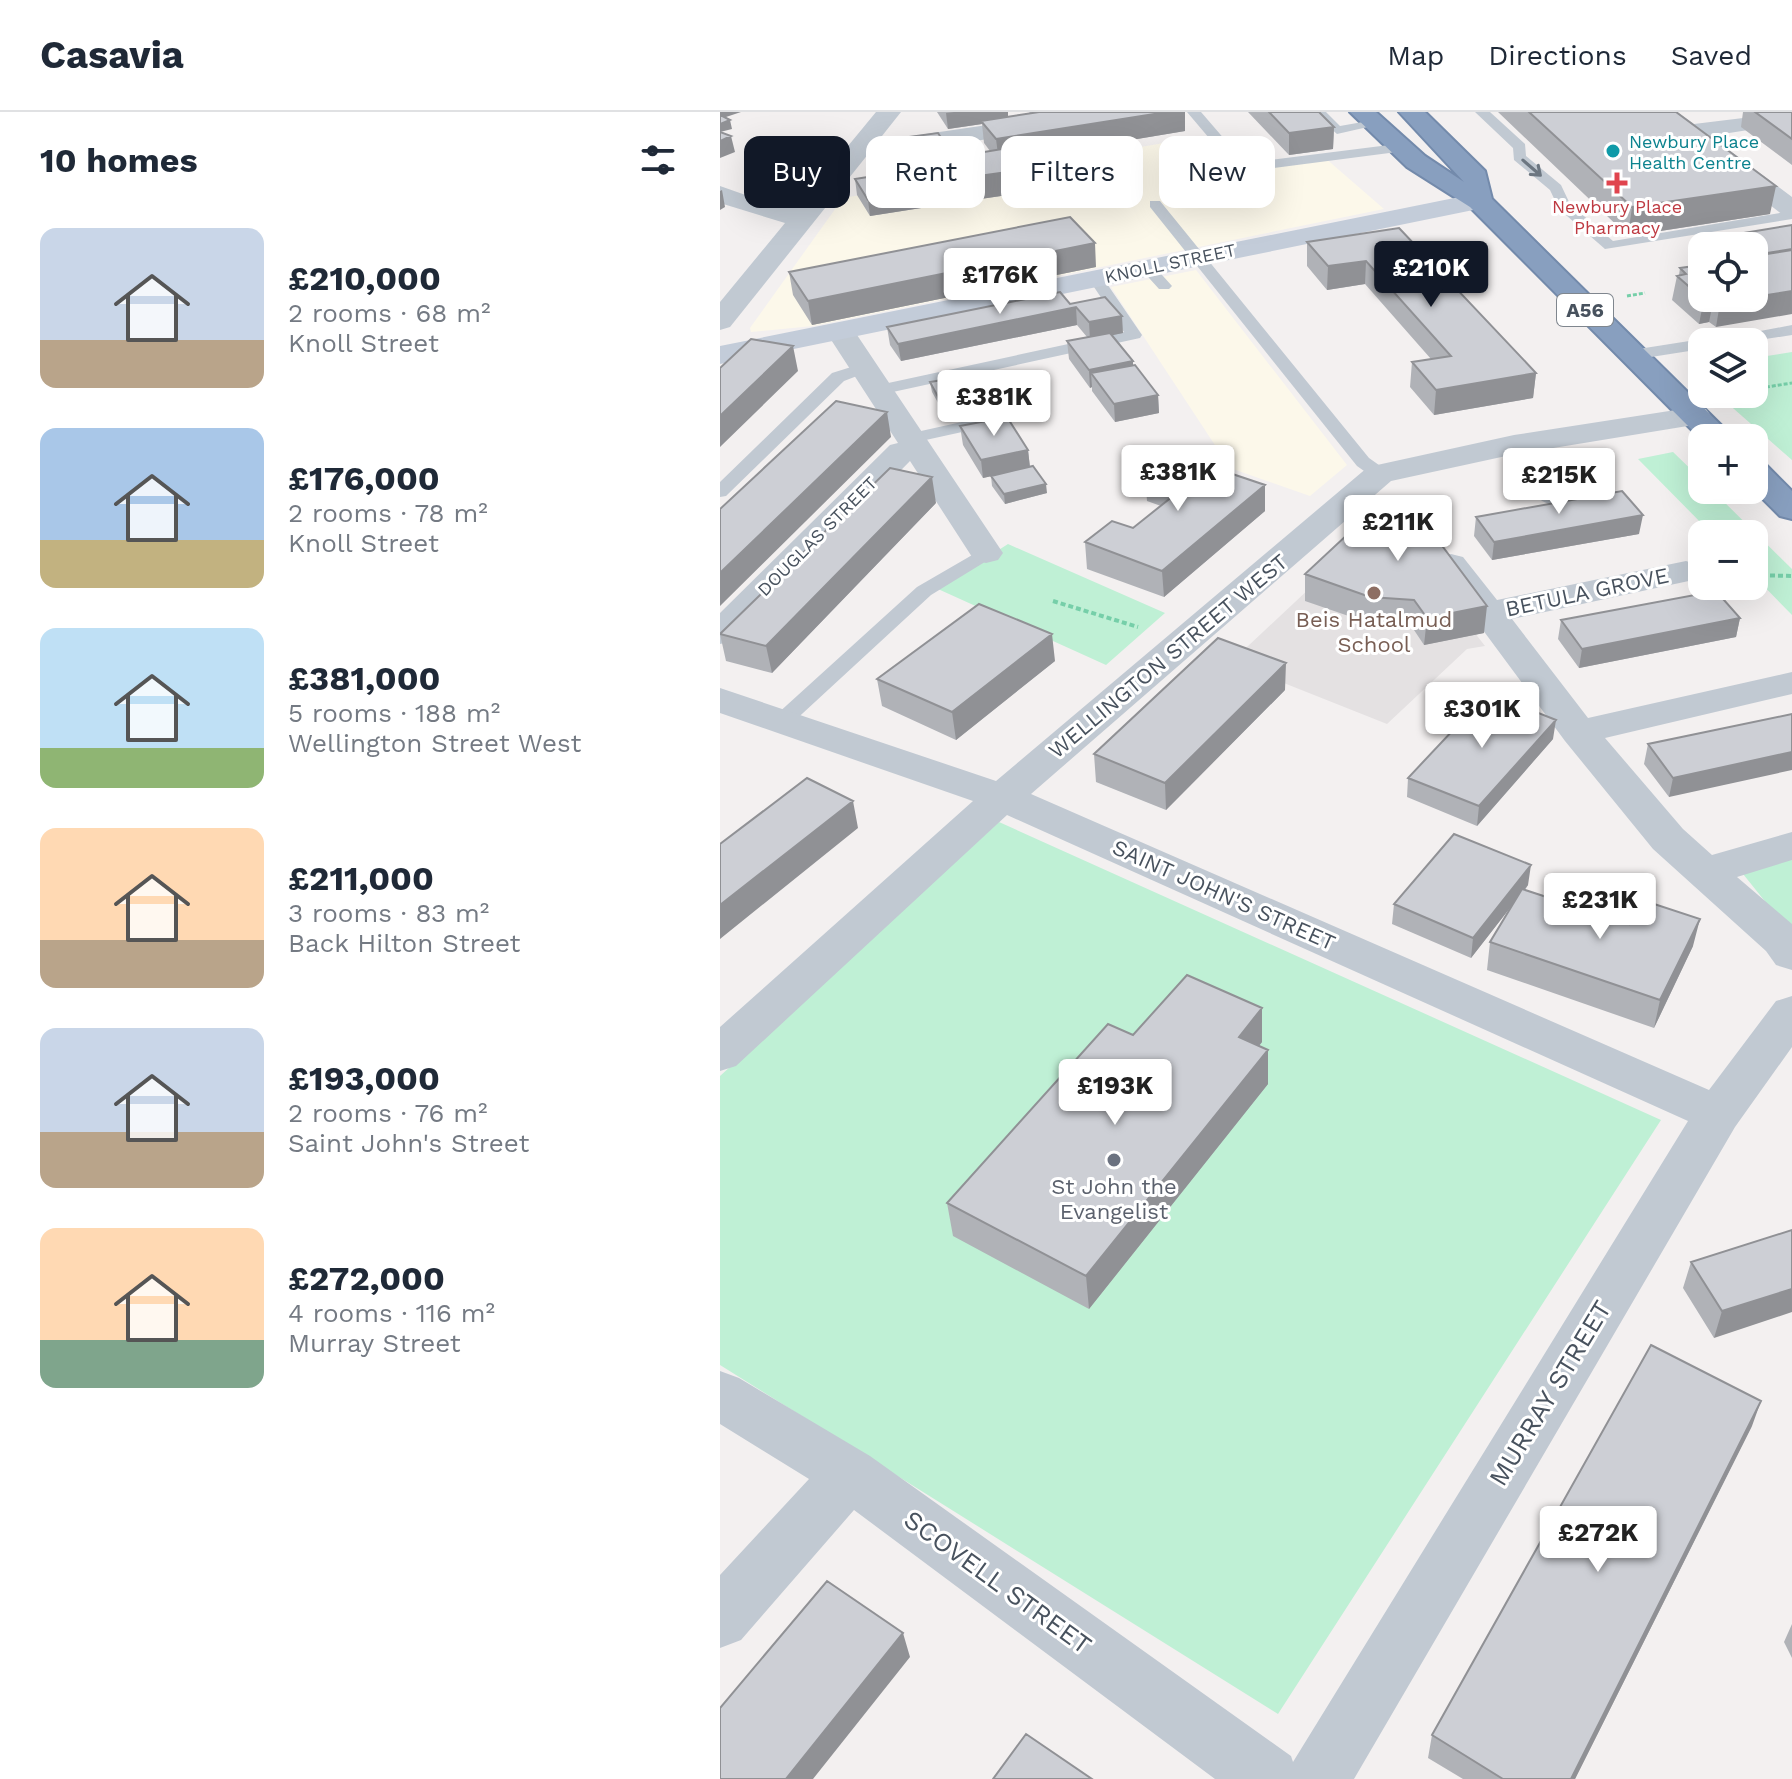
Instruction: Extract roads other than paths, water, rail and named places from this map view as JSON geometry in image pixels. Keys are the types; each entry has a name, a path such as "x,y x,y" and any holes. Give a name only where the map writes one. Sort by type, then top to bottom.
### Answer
{"highway":[{"name":"A56","path":"1411,112 1476,176 1479,201"},
{"name":"A56","path":"1368,118 1397,148 1439,181 1479,201 1703,424"},
{"path":"1768,486 1792,509"}],"main road":[{"name":"KNOLL STREET","path":"720,355 1096,278 1156,277 1198,257 1479,201"}],"street":[{"path":"720,321 889,112"},
{"path":"864,146 890,146 1018,120 1127,112"},
{"path":"1662,112 1792,209"},
{"path":"1689,132 1792,116"},
{"path":"720,194 776,214 803,217"},
{"path":"841,332 986,553"},
{"name":"WELLINGTON STREET WEST","path":"720,1054 1002,797 1184,644 1390,487 1514,445 1688,429"},
{"name":"DOUGLAS STREET","path":"720,633 901,452 915,443"},
{"path":"1514,445 1553,497"},
{"path":"1429,537 1579,732 1668,839 1787,947"},
{"name":"BETULA GROVE","path":"1488,613 1686,572"},
{"path":"1579,732 1792,683"},
{"name":"SAINT JOHN'S STREET","path":"720,700 1002,797 1718,1114"},
{"path":"1704,872 1792,846"},
{"name":"MURRAY STREET","path":"1318,1779 1718,1114 1784,1044"},
{"name":"SCOVELL STREET","path":"720,1395 850,1474 1268,1779"},
{"path":"720,1619 850,1474"}],"lane":[{"path":"1319,112 1337,130 1368,118"},
{"path":"1482,112 1520,147 1519,157 1556,188 1564,206 1610,246 1792,215"},
{"path":"1188,116 1196,136"},
{"path":"1188,116 1242,168 1397,148"},
{"path":"1155,204 1363,462 1390,487"},
{"path":"720,492 838,377 872,379 1134,335 1096,278"},
{"path":"1768,334 1792,330"},
{"path":"1632,355 1688,346"},
{"path":"915,443 1034,411"},
{"path":"783,720 924,591 986,553"}],"place":[{"name":"Newbury Place Health Centre","path":"1613,151"},
{"name":"Newbury Place Pharmacy","path":"1617,183"},
{"name":"Beis Hatalmud School","path":"1374,593"},
{"name":"St John the Evangelist","path":"1114,1160"}]}
